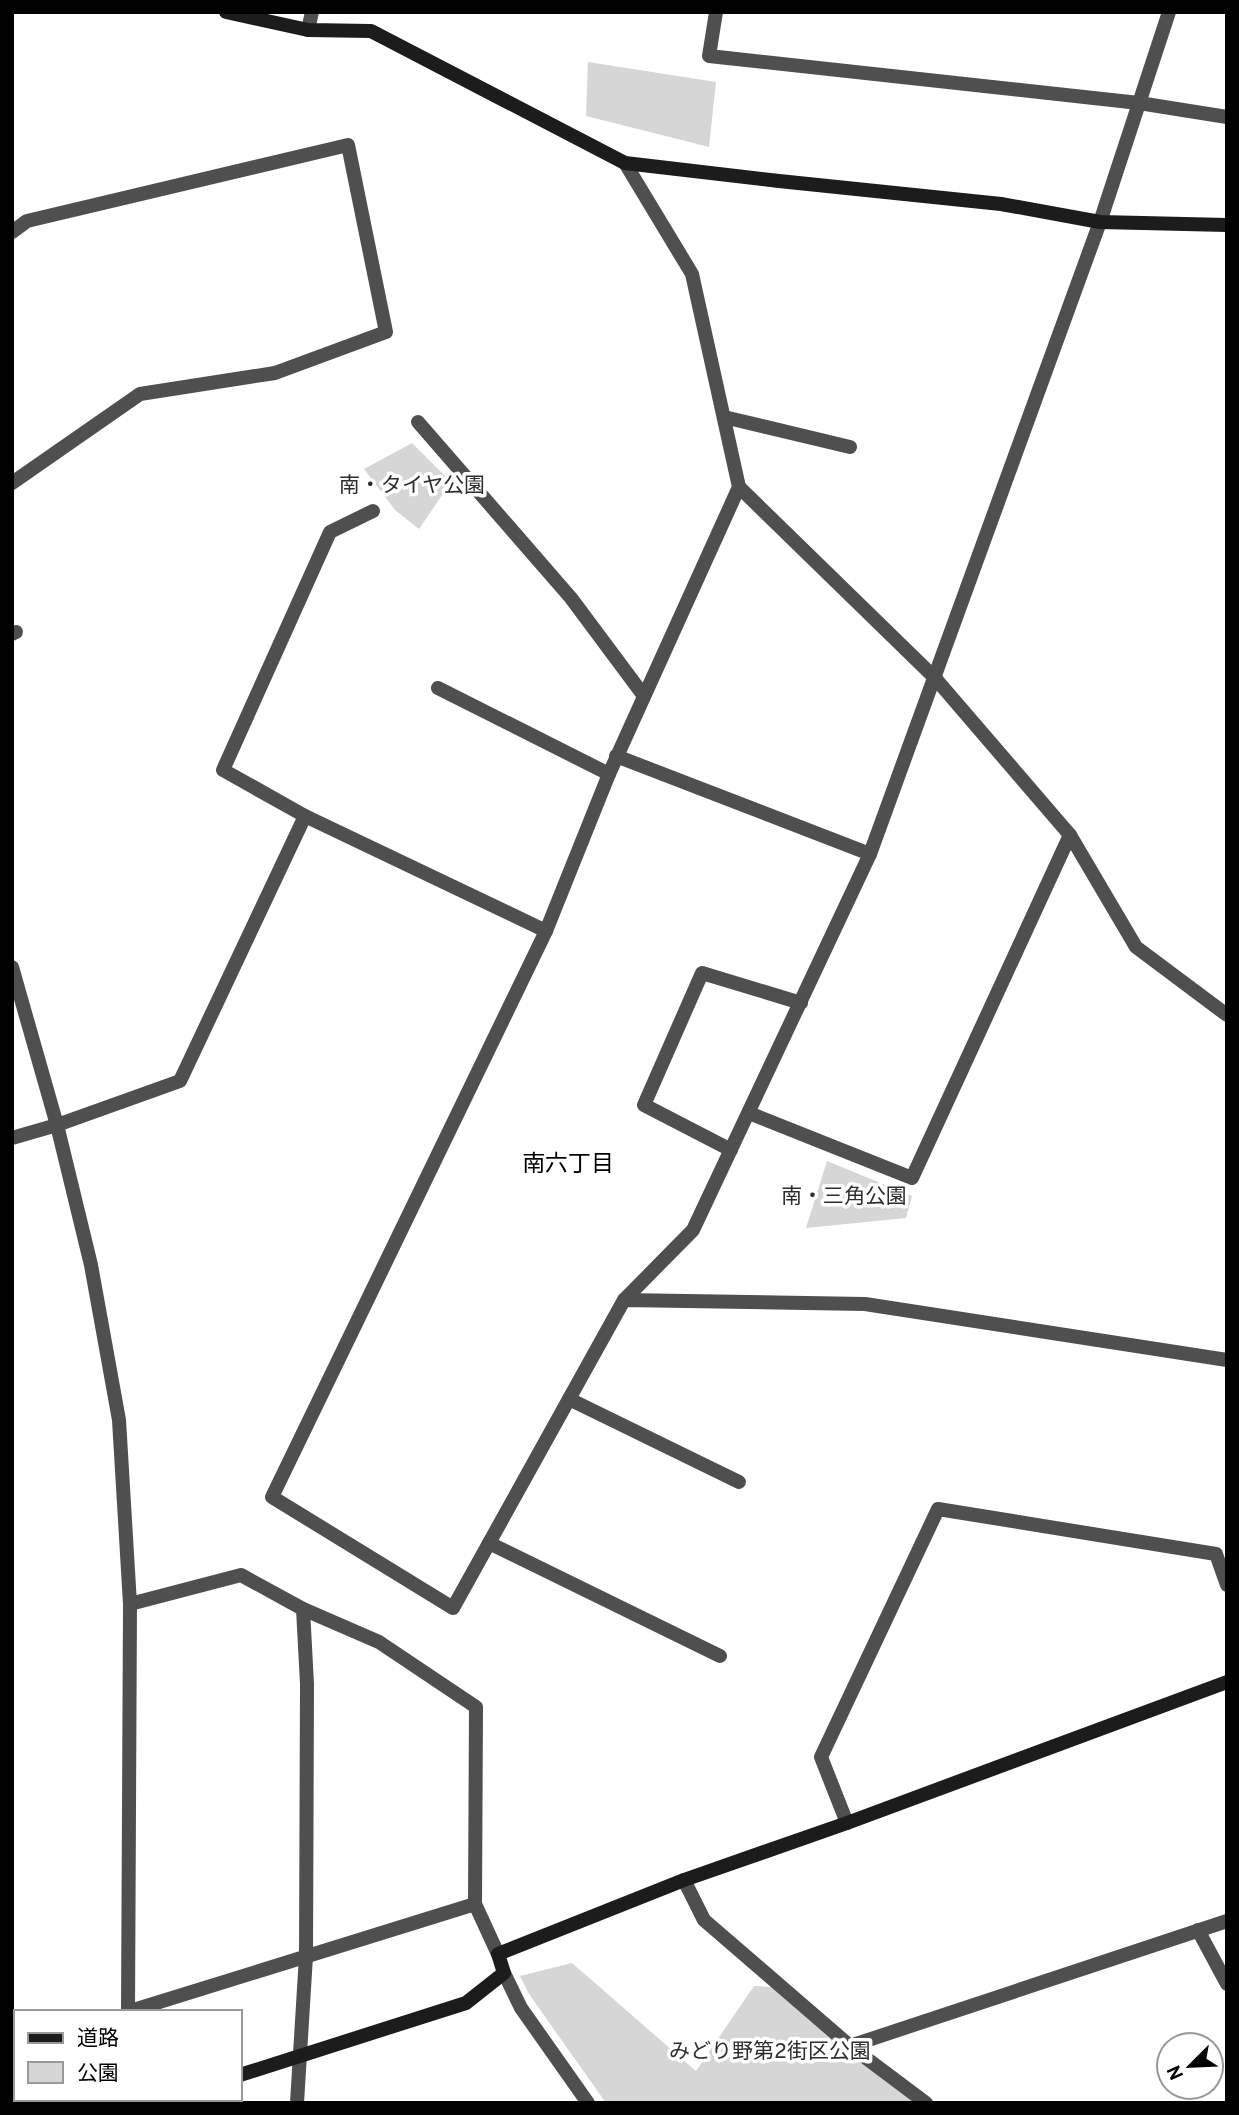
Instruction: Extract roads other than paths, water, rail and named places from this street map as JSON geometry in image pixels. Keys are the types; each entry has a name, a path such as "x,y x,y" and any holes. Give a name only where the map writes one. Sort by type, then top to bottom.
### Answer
{"street":[{"path":"226,12 308,30 371,31 625,163 1001,204 1100,222 1227,225"},
{"path":"308,30 312,12"},
{"path":"716,12 709,56 1139,103 1227,117"},
{"path":"739,487 609,774 546,931 272,1497 453,1608 624,1300 694,1230 870,854 1100,222 1169,12"},
{"path":"12,232 27,220 348,145 386,332 275,373 140,394 12,484"},
{"path":"625,163 692,274 739,487 934,678 1070,835 1136,947 1227,1015"},
{"path":"724,417 850,447"},
{"path":"418,422 571,598 644,696"},
{"path":"373,511 330,532 223,770 305,816 546,931"},
{"path":"438,688 609,774"},
{"path":"617,756 870,854"},
{"path":"12,1138 57,1125 180,1081 305,816"},
{"path":"748,1113 912,1178 1070,835"},
{"path":"12,967 57,1125 91,1265 119,1420 130,1604 128,2010"},
{"path":"731,1150 644,1105 702,973 801,1003"},
{"path":"624,1300 865,1304 1227,1360"},
{"path":"569,1399 739,1482"},
{"path":"847,1823 821,1757 939,1509 1216,1554 1227,1584"},
{"path":"489,1543 720,1656"},
{"path":"130,1604 241,1575 303,1609 379,1642 476,1707 475,1904 522,2008 588,2103"},
{"path":"297,2103 306,1956 307,1684 303,1609"},
{"path":"498,1954 684,1880 847,1823 1227,1682"},
{"path":"684,1880 704,1920 850,2046 926,2103"},
{"path":"134,2010 475,1904"},
{"path":"850,2046 1227,1921"},
{"path":"1198,1930 1227,1984"},
{"path":"242,2074 466,2003 504,1973"}],"district":[{"name":"南六丁目","path":"568,1165"}],"park label":[{"name":"南・タイヤ公園","path":"412,486"},
{"name":"南・三角公園","path":"844,1197"},
{"name":"みどり野第2街区公園","path":"770,2052"}]}
